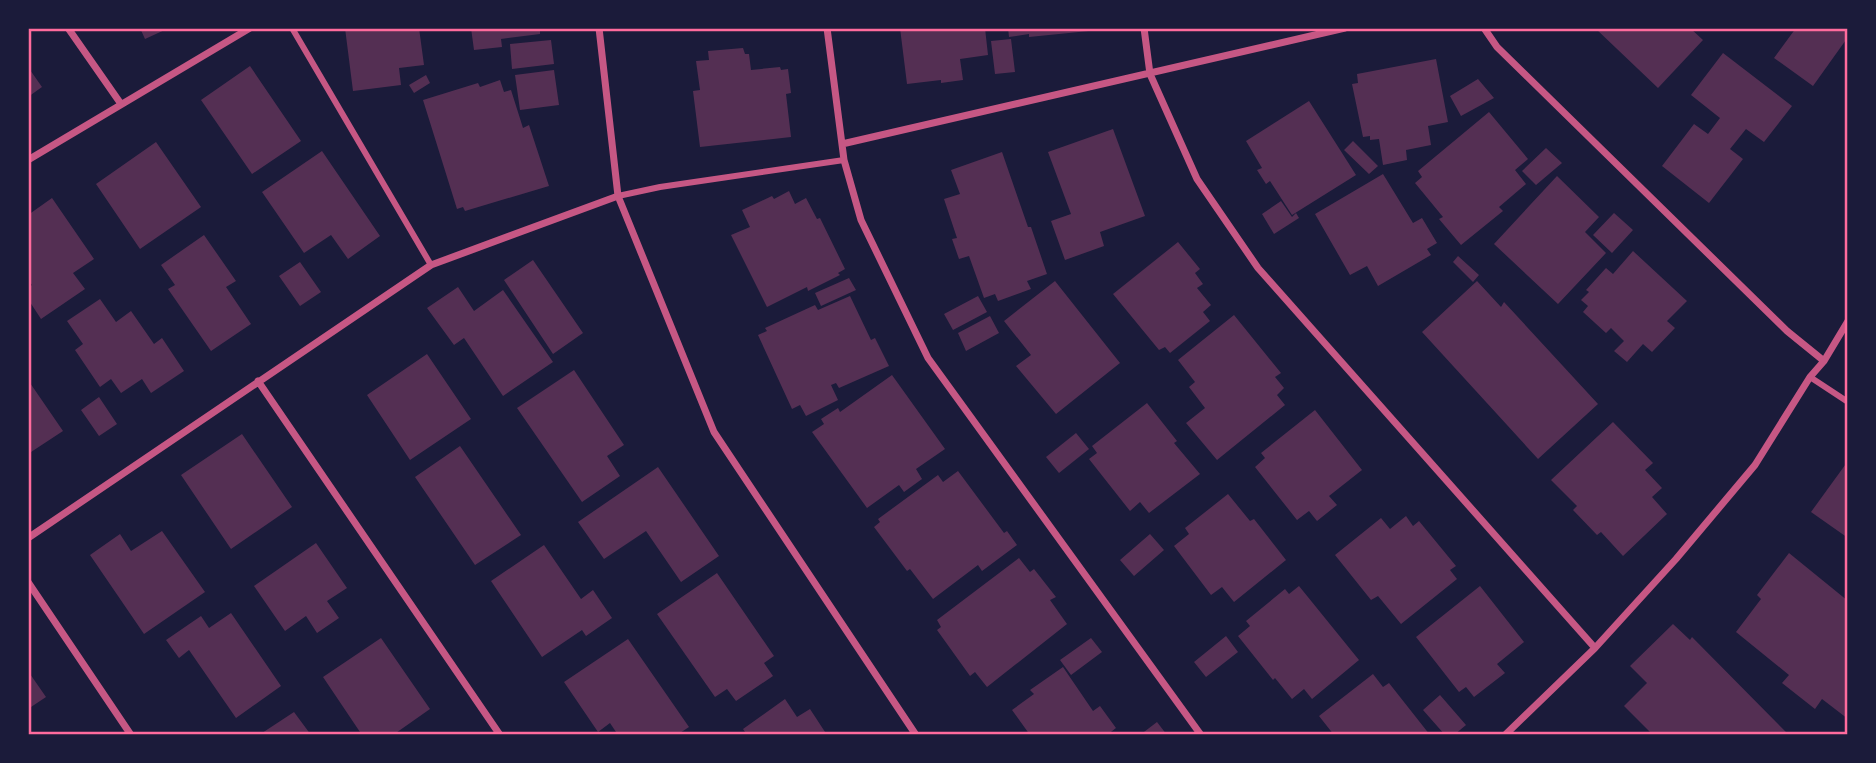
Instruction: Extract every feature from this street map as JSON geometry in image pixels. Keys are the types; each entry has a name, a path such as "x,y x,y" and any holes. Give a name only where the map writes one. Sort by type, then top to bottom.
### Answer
{"street":[{"path":"68,28 121,104"},
{"path":"28,160 250,28"},
{"path":"292,28 431,265"},
{"path":"599,28 618,196 714,432 916,735"},
{"path":"827,28 844,160 861,220 928,358 1201,735"},
{"path":"1144,28 1150,74 1197,179 1258,268 1595,648"},
{"path":"842,144 1345,28"},
{"path":"1484,28 1497,47 1555,104 1787,331 1824,361"},
{"path":"28,538 431,265 618,196 660,187 844,160"},
{"path":"1505,735 1595,648 1676,559 1755,465 1848,321"},
{"path":"1810,377 1848,402"},
{"path":"258,381 500,735"},
{"path":"28,582 131,735"}],"building":[{"path":"140,28 169,28 145,39"},
{"path":"345,28 419,28 424,65 399,68 401,85 353,91"},
{"path":"471,28 540,28 540,34 501,39 502,47 474,50"},
{"path":"900,28 985,28 988,55 960,59 963,80 907,84"},
{"path":"1008,28 1089,28 1089,31 1009,37"},
{"path":"1595,28 1690,28 1703,40 1658,88"},
{"path":"1796,28 1848,28 1848,37 1813,86 1774,58"},
{"path":"1011,39 1015,72 995,74 991,41"},
{"path":"551,40 554,64 512,69 510,44"},
{"path":"743,48 745,54 749,54 751,70 780,67 781,70 788,69 791,93 786,94 791,137 700,147 693,91 700,90 696,61 709,60 708,51"},
{"path":"1723,53 1792,106 1764,142 1746,129 1730,149 1743,159 1709,203 1662,166 1694,124 1708,134 1720,118 1691,95"},
{"path":"1436,59 1448,122 1428,126 1431,145 1406,150 1407,160 1383,165 1379,139 1370,140 1370,136 1363,137 1352,84 1358,83 1357,74"},
{"path":"250,66 301,141 252,174 201,100"},
{"path":"28,67 42,87 28,97"},
{"path":"554,70 559,105 520,110 515,75"},
{"path":"426,75 430,83 414,93 409,85"},
{"path":"1478,79 1494,98 1461,116 1450,96"},
{"path":"500,80 504,92 511,90 523,128 529,125 549,186 465,211 463,207 457,209 423,100 478,83 480,87"},
{"path":"1309,101 1356,175 1292,215 1270,181 1266,184 1257,170 1262,168 1246,141"},
{"path":"1489,112 1528,159 1515,170 1526,184 1499,207 1503,211 1461,245 1439,219 1443,217 1415,183 1422,177 1418,171"},
{"path":"1113,129 1145,216 1100,232 1104,246 1065,260 1051,221 1071,214 1048,152"},
{"path":"1353,141 1378,166 1369,174 1344,150"},
{"path":"156,142 201,207 140,249 96,184"},
{"path":"1546,148 1562,163 1536,185 1522,171"},
{"path":"322,151 380,236 348,259 331,235 304,253 262,192"},
{"path":"1002,152 1047,274 1027,281 1031,289 998,301 995,294 984,298 969,256 959,259 952,239 957,238 944,199 960,194 951,170"},
{"path":"1383,174 1413,223 1422,218 1437,243 1427,249 1431,255 1378,286 1367,266 1350,275 1315,214"},
{"path":"1557,176 1599,217 1585,232 1606,253 1558,304 1494,244"},
{"path":"789,191 795,204 806,198 817,219 820,218 845,269 838,273 840,275 808,291 807,287 767,307 731,235 750,227 742,210"},
{"path":"52,198 94,259 73,273 85,289 41,319 28,299 28,288 32,285 28,279 28,215"},
{"path":"1281,201 1292,217 1296,213 1299,218 1274,234 1262,214"},
{"path":"1614,213 1633,230 1612,253 1593,235"},
{"path":"204,235 236,281 226,287 251,324 211,351 168,289 175,285 161,265"},
{"path":"1178,242 1200,269 1195,273 1203,284 1197,288 1211,305 1203,312 1210,321 1170,353 1165,347 1159,350 1113,294"},
{"path":"1633,251 1687,301 1667,321 1675,328 1652,352 1643,344 1627,362 1614,351 1624,341 1611,328 1606,333 1583,312 1588,306 1581,300 1589,292 1586,290 1606,268 1613,274"},
{"path":"1458,256 1479,275 1473,282 1453,262"},
{"path":"533,260 583,333 553,354 504,280"},
{"path":"300,262 321,292 300,306 279,276"},
{"path":"849,278 856,290 821,306 815,293"},
{"path":"1055,281 1120,363 1056,414 1016,366 1031,355 1004,321"},
{"path":"1477,281 1501,307 1504,302 1598,404 1538,459 1422,332"},
{"path":"458,287 474,311 503,290 553,362 503,396 464,338 454,345 427,308"},
{"path":"850,296 871,340 875,338 889,366 839,388 836,383 831,385 838,400 806,416 800,405 792,409 758,335 767,331 765,328 815,305 818,310"},
{"path":"978,296 987,312 953,330 944,314"},
{"path":"100,299 116,322 131,311 154,344 162,338 184,371 151,393 142,379 121,393 111,379 100,387 75,350 83,344 67,321"},
{"path":"1234,315 1281,373 1275,377 1284,388 1277,395 1285,405 1217,460 1186,423 1205,408 1189,387 1195,382 1178,360"},
{"path":"990,316 999,333 966,351 958,333"},
{"path":"427,354 471,419 410,460 367,395"},
{"path":"574,370 624,445 607,456 620,476 582,502 517,408"},
{"path":"892,375 945,449 916,469 922,479 904,492 899,485 867,508 812,432 824,424 821,419 838,408 840,412"},
{"path":"28,380 63,431 28,454"},
{"path":"99,397 117,424 99,436 81,410"},
{"path":"1147,403 1177,441 1174,443 1200,474 1149,513 1140,502 1130,511 1089,459 1097,453 1092,446"},
{"path":"1315,410 1362,470 1329,496 1337,505 1317,521 1309,511 1297,520 1255,467 1265,458 1261,453"},
{"path":"1613,422 1653,463 1645,470 1662,488 1652,497 1667,514 1623,556 1601,532 1597,535 1573,510 1577,506 1551,480"},
{"path":"1076,433 1089,449 1059,473 1046,457"},
{"path":"242,434 292,507 231,549 181,475"},
{"path":"460,446 521,535 475,565 415,477"},
{"path":"1848,461 1848,538 1811,512"},
{"path":"658,467 719,556 681,582 646,531 604,559 578,522"},
{"path":"958,471 1004,533 1007,531 1017,545 982,571 978,565 933,599 910,569 907,571 874,527 880,522 878,519 938,475 943,482"},
{"path":"1228,494 1250,521 1254,519 1286,560 1234,602 1222,587 1211,595 1174,546 1189,534 1185,528"},
{"path":"1406,516 1413,526 1419,521 1456,566 1450,570 1457,579 1401,624 1378,596 1371,600 1335,555 1381,518 1390,529"},
{"path":"162,531 205,592 144,634 90,555 120,534 131,551"},
{"path":"1150,534 1164,550 1134,576 1120,560"},
{"path":"316,543 347,588 327,601 339,618 317,633 306,616 285,631 254,586"},
{"path":"544,545 581,599 593,590 612,618 586,636 582,630 542,657 491,581"},
{"path":"1789,553 1848,601 1848,719 1822,699 1815,709 1782,683 1789,675 1736,632 1761,599 1757,595"},
{"path":"1019,558 1030,572 1034,569 1056,597 1050,600 1067,624 987,687 975,672 970,676 937,630 941,627 937,620"},
{"path":"717,573 774,656 764,663 773,676 736,701 727,689 715,697 657,614"},
{"path":"1299,586 1359,660 1312,699 1304,689 1292,699 1238,636 1250,626 1246,621 1285,589 1289,594"},
{"path":"1480,586 1524,642 1497,664 1505,673 1474,697 1466,687 1459,692 1416,637"},
{"path":"231,613 281,686 236,718 189,650 179,658 166,640 201,616 209,628"},
{"path":"1673,624 1690,640 1692,637 1789,735 1653,735 1624,706 1647,683 1630,666"},
{"path":"1226,636 1238,652 1206,677 1194,662"},
{"path":"381,638 430,709 393,735 362,735 323,677"},
{"path":"1091,638 1102,652 1071,675 1060,660"},
{"path":"628,639 689,727 677,735 618,735 610,723 598,732 564,682"},
{"path":"1063,667 1093,711 1100,706 1116,728 1107,735 1030,735 1012,710 1034,694 1030,690"},
{"path":"28,671 46,697 28,709"},
{"path":"1373,674 1383,687 1389,683 1430,735 1334,735 1319,716"},
{"path":"1440,695 1466,725 1454,735 1445,735 1423,710"},
{"path":"785,699 797,717 810,709 827,735 747,735 743,729"},
{"path":"294,712 311,735 259,735"},
{"path":"1157,722 1167,735 1140,735"}]}
